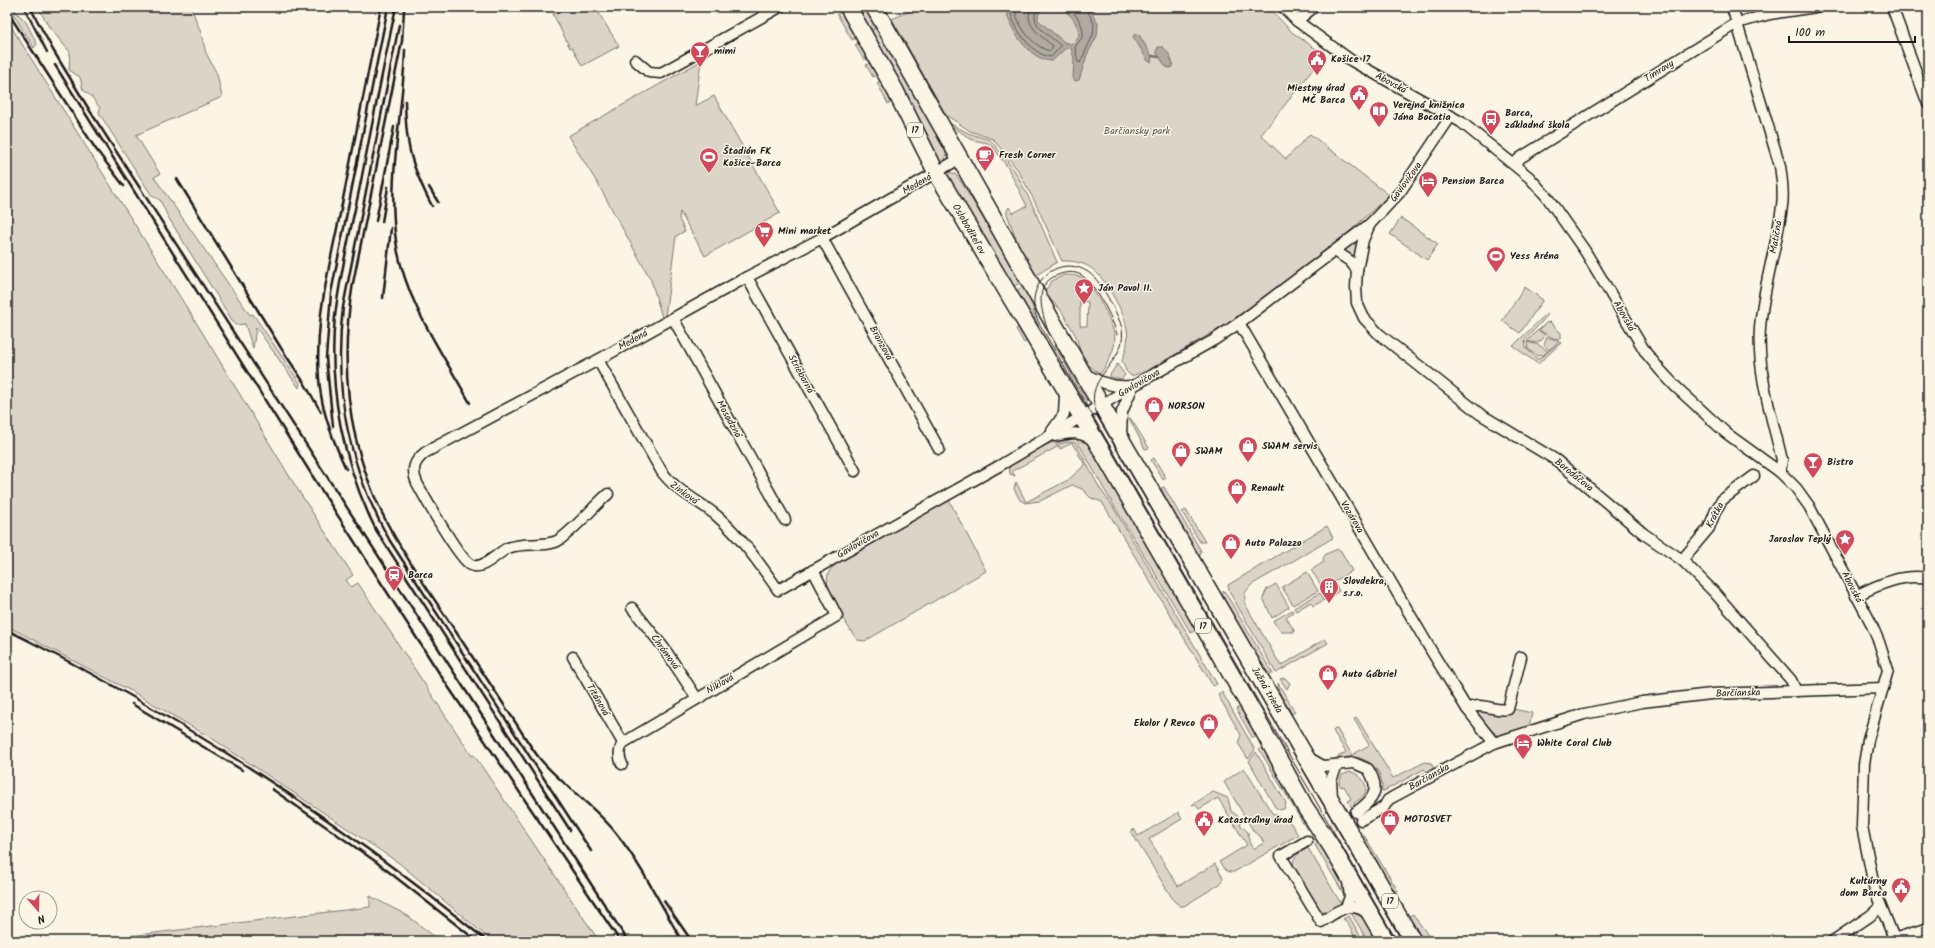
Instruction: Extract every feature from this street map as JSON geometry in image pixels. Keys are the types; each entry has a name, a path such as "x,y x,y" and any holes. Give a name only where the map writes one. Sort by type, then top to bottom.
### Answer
{"main road":[{"name":"Osloboditeľov","path":"848,7 895,90 936,172 1064,390 1099,446"},
{"name":"17","path":"874,7 959,159 1121,439"},
{"name":"Južná trieda","path":"1121,439 1413,941"},
{"name":"17","path":"1099,446 1254,714 1305,807 1346,871 1386,941"}],"street":[{"path":"635,60 649,72 662,73 780,7"},
{"name":"Abovská","path":"1283,7 1297,21 1365,69 1451,116 1514,164 1540,188 1603,280 1646,353 1661,371 1680,392 1726,433 1780,472 1796,488 1809,506 1870,621 1888,670 1883,688"},
{"path":"1297,21 1314,7"},
{"name":"Matičná","path":"1732,7 1780,166 1782,185 1782,205 1772,260 1764,290 1760,329 1760,354 1766,391 1782,460 1780,472"},
{"name":"Timravy","path":"1514,164 1520,158 1737,23 1770,14 1816,7"},
{"path":"1892,7 1928,104"},
{"name":"Gavlovičova","path":"778,590 1045,439 1239,323 1370,224 1400,192 1451,116"},
{"name":"Medená","path":"608,494 555,542 516,545 507,548 479,566 473,566 466,562 457,549 417,483 413,474 414,465 418,458 747,277 822,238 959,159"},
{"name":"Borodáčova","path":"1370,224 1363,240 1357,270 1356,287 1360,312 1378,333 1480,414 1556,460 1644,534 1682,560 1720,598 1791,680 1796,691"},
{"name":"Bronzová","path":"822,238 939,449"},
{"path":"1336,251 1350,260 1357,270"},
{"name":"Strieborná","path":"747,277 855,471"},
{"name":"Mosadzná","path":"673,318 785,520"},
{"name":"Vozárova","path":"1239,323 1467,709 1494,743"},
{"name":"Zinková","path":"598,360 669,482 726,524 778,590"},
{"path":"1081,371 1106,384 1121,387 1133,386 1122,412 1120,422 1121,439"},
{"path":"1045,439 1061,421 1064,414 1066,405 1064,390"},
{"path":"1045,439 1066,434 1081,434 1090,438 1099,446"},
{"name":"Krátka","path":"1682,560 1710,528 1716,510 1722,500 1754,476"},
{"name":"Niklová","path":"622,743 837,616 812,570"},
{"path":"1856,596 1899,578 1928,578"},
{"name":"Chrómová","path":"632,608 664,648 696,698"},
{"name":"Titánová","path":"573,657 622,743"},
{"path":"1467,709 1474,705 1508,709 1521,657"},
{"path":"1883,688 1868,740 1864,764 1862,826 1866,850 1874,891 1894,940 1928,928"},
{"name":"Barčianska","path":"1337,766 1345,763 1360,764 1368,769 1374,779 1372,799 1359,816 1384,807 1388,800 1393,797 1494,743 1557,721 1626,705 1711,694 1883,688"},
{"path":"622,743 619,750 619,759 622,764"},
{"path":"1306,756 1323,766 1337,766 1331,780 1333,804"},
{"path":"1306,841 1281,856 1320,922 1346,907 1352,906 1361,909 1374,920"},
{"path":"1346,871 1350,892 1349,901 1346,907"},
{"path":"1833,941 1870,916 1880,907"}],"green space":[{"path":"9,7 15,7 15,11 26,22 37,44 34,48"},
{"path":"38,7 191,7 201,33 206,53 217,74 222,97 136,135 160,174 154,177 250,315 253,314 300,383 299,388 256,327 253,349 245,324 235,325 168,217 160,200 152,196 99,113 100,108 91,96 83,90 80,77 69,70 70,52 49,27"},
{"path":"571,7 595,7 619,46 582,66 572,47 570,48 553,14"},
{"path":"853,7 867,7 877,26 867,32"},
{"name":"Barčiansky park","path":"919,7 1268,7 1293,33 1319,51 1322,58 1261,135 1286,159 1310,134 1389,195 1349,232 1227,324 1147,371 1131,376 1126,371 1122,360 1126,351 1128,334 1124,318 1121,310 1103,280 1087,265 1071,261 1062,261 1035,202 1018,170 993,139 970,131 946,115 892,19"},
{"path":"842,11 857,37 852,40 837,14"},
{"path":"7,20 202,332 296,487 353,575 346,580 351,587 358,583 472,756 474,755 599,941 492,941 399,863 216,741 133,692 7,626"},
{"path":"878,27 945,147 945,159 941,165 868,33"},
{"path":"861,42 868,57 864,60 855,45"},
{"path":"701,61 695,106 714,96 780,213 705,256 680,212 679,219 685,231 676,236 664,324 651,280 598,184 568,136"},
{"path":"871,62 879,74 873,77 866,65"},
{"path":"882,80 894,101 888,104 877,83"},
{"path":"942,119 968,133 990,140 994,144 1015,171 1032,204 1057,262 1035,276 1025,262 1007,214 1009,207 1013,213 1027,206 1008,168 993,147 988,143 972,140"},
{"path":"949,172 955,174 960,180 996,240 1023,281 1013,287 946,175"},
{"path":"1401,218 1438,244 1427,260 1390,234"},
{"path":"1357,239 1355,257 1342,251"},
{"path":"1064,275 1073,275 1082,278 1093,289 1108,316 1115,340 1110,358 1100,374 1086,363 1081,354 1076,336 1061,310 1047,296 1045,291 1052,281","holes":["1080,301 1088,302 1087,326 1080,326"]},
{"path":"1026,285 1032,300 1034,315 1040,330 1082,402 1015,291"},
{"path":"1525,287 1543,300 1520,333 1502,321"},
{"path":"1547,313 1547,316 1525,340 1526,348 1537,359 1539,359 1560,342 1561,343 1538,364 1513,346"},
{"path":"1550,322 1561,333 1561,339 1553,338 1539,330 1546,323"},
{"path":"1049,325 1088,396 1086,401 1056,348"},
{"path":"1020,326 1028,340 1024,343 1016,329"},
{"path":"1538,330 1545,335 1542,340 1536,343 1527,341"},
{"path":"1547,337 1559,341 1549,350 1544,345"},
{"path":"1527,342 1539,345 1548,351 1543,355 1537,356 1528,349"},
{"path":"1117,364 1125,375 1122,379 1109,377"},
{"path":"1129,418 1131,419 1149,448 1145,449"},
{"path":"1072,436 1073,439 1056,443 1056,445 1067,442 1075,442 1099,487 1113,507 1217,684 1213,686 1102,502 1091,498 1082,489 1072,485 1040,501 1025,503 1020,500 1014,489 1016,482 1026,502 1068,480 1085,465 1072,443 1060,449 1059,446 1012,471 1015,476 1010,474 1009,467 1047,445"},
{"path":"1075,437 1092,446 1199,628 1191,633 1104,489"},
{"path":"1154,458 1166,478 1163,480 1151,460"},
{"path":"1164,487 1201,551 1199,559 1185,538 1161,488"},
{"path":"949,500 986,571 865,641 857,640 836,607 828,587 827,579 830,571 837,563"},
{"path":"1186,510 1205,542 1200,542 1182,512"},
{"path":"1327,526 1333,538 1251,585 1245,593 1245,604 1281,666 1325,639 1328,643 1276,673 1230,593 1228,585"},
{"path":"1338,549 1341,551 1352,571 1323,588 1311,570 1324,562 1323,558 1326,554"},
{"path":"1307,572 1318,591 1293,605 1282,587"},
{"path":"1276,584 1289,607 1272,618 1263,598 1267,589"},
{"path":"1336,585 1339,591 1328,598 1324,591"},
{"path":"1223,590 1273,674 1267,671 1259,663 1250,651 1228,609"},
{"path":"1320,593 1324,600 1313,606 1311,602 1296,611 1294,608"},
{"path":"1292,610 1293,612 1286,617 1295,632 1281,632 1273,621"},
{"path":"1285,678 1290,683 1287,689 1280,679"},
{"path":"1278,683 1295,712 1292,714 1279,692"},
{"path":"1222,692 1255,750 1248,759 1238,743 1241,735 1218,695"},
{"path":"1244,705 1261,737 1252,737 1236,709"},
{"path":"1484,709 1511,715 1513,709 1532,713 1529,727 1499,737 1486,725 1477,713"},
{"path":"1357,718 1393,778 1425,762 1431,763 1434,769 1428,773 1424,769 1382,791 1380,777 1373,766 1368,762 1355,757 1348,757 1330,762 1346,752 1333,731 1335,729 1337,729 1352,755 1369,745 1354,719"},
{"path":"1264,744 1295,798 1309,828 1307,830 1259,749"},
{"path":"1256,752 1286,803 1284,809 1279,810 1275,807 1249,761"},
{"path":"1244,768 1272,813 1290,822 1298,835 1234,872 1229,872 1219,862 1247,845 1218,798 1199,809 1195,804 1192,805 1213,792 1228,798 1231,811 1239,817 1241,826 1248,832 1249,842 1253,849 1264,843 1260,836 1254,832 1224,782"},
{"path":"1350,772 1360,777 1366,787 1364,795 1354,803 1356,808 1353,810 1348,801 1351,799 1344,786 1341,787 1339,783 1342,775"},
{"path":"1179,812 1182,819 1149,839 1178,886 1215,864 1223,878 1220,884 1184,906 1180,906 1174,901 1131,832 1134,829 1138,836"},
{"path":"1363,834 1398,891 1395,893 1370,855 1366,847"},
{"path":"1319,843 1344,886 1346,898 1315,845"},
{"path":"1308,848 1340,902 1341,905 1332,910 1323,911 1317,907 1293,866 1295,857"},
{"path":"370,896 408,916 440,941 88,941 370,907"},
{"path":"1351,913 1360,916 1363,919 1376,941 1368,941"},
{"path":"1413,914 1432,941 1420,941 1408,917"},
{"path":"1349,916 1363,941 1357,941 1347,922 1343,919"}],"water":[{"path":"1006,7 1048,7 1040,11 1038,20 1064,42 1071,44 1076,41 1079,35 1077,26 1070,15 1058,7 1089,7 1098,24 1097,36 1087,55 1079,80 1075,81 1073,79 1074,59 1071,48 1066,48 1052,61 1044,60 1036,55 1021,42 1015,33 1007,15"},
{"path":"1136,34 1139,35 1152,56 1151,62 1148,61 1134,38 1133,36"},
{"path":"1158,47 1163,47 1169,54 1173,64 1171,68 1166,67 1156,52"}],"waterway":[{"path":"1092,11 1098,7"},
{"path":"1152,56 1159,57"}],"tunnel":[{"path":"1307,841 1356,812"}],"tram line":[{"path":"1397,941 1040,325 1034,306 1036,289 1040,281 1054,270 1070,266 1088,272 1101,286 1117,315 1122,331 1121,344 1116,355 1095,387 1093,400 1097,414 1402,941"},
{"path":"1048,331 1043,316 1041,299 1042,292 1050,279 1058,275 1072,272 1081,275 1086,279 1098,294 1108,312 1117,335"}],"railway":[{"path":"24,7 47,52"},
{"path":"30,7 53,50 90,111 628,941"},
{"path":"346,469 325,414 318,372 318,348 327,278 381,7"},
{"path":"333,426 326,358 331,293 388,7"},
{"path":"396,7 346,253 335,316 333,343 334,371 340,426 355,479 364,505 376,530 570,830"},
{"path":"404,10 402,41 353,283 349,314 347,375 355,435 363,464 373,493 386,521 404,552 422,582 528,743 549,769 598,813 616,833 643,872 682,941"},
{"path":"7,11 95,148 124,186"},
{"path":"399,25 343,307 340,338 340,368 347,428 354,457 364,486 390,541 591,851"},
{"path":"405,50 393,194 396,241 400,263 416,305 436,345 470,403"},
{"path":"55,65 320,488 443,679 620,941"},
{"path":"405,101 408,144 414,167 432,206"},
{"path":"376,221 394,127"},
{"path":"177,179 321,412"},
{"path":"382,222 388,187"},
{"path":"429,187 438,202"},
{"path":"383,298 391,228"},
{"path":"7,630 134,697 256,772 374,853 487,941"},
{"path":"132,704 242,770"},
{"path":"272,789 375,861 477,941"},
{"path":"664,901 691,940"}],"place":[{"name":"mimi","path":"700,68"},
{"name":"Košice 17","path":"1317,76"},
{"name":"Miestny úrad MČ Barca","path":"1359,111"},
{"name":"Verejná knižnica Jána Bocatia","path":"1379,128"},
{"name":"Barca, základná škola","path":"1491,136"},
{"name":"Fresh Corner","path":"985,172"},
{"name":"Štadión FK Košice-Barca","path":"709,174"},
{"name":"Pension Barca","path":"1428,198"},
{"name":"Mini market","path":"764,248"},
{"name":"Yess Aréna","path":"1496,273"},
{"name":"Ján Pavol II.","path":"1084,305"},
{"name":"NORSON","path":"1154,423"},
{"name":"SWAM servis","path":"1248,463"},
{"name":"SWAM","path":"1181,468"},
{"name":"Bistro","path":"1813,479"},
{"name":"Renault","path":"1237,505"},
{"name":"Jaroslav Teplý","path":"1845,556"},
{"name":"Auto Palazzo","path":"1231,560"},
{"name":"Barca","path":"394,592"},
{"name":"Slovdekra, s.r.o.","path":"1329,604"},
{"name":"Auto Gábriel","path":"1328,691"},
{"name":"Ekolor / Revco","path":"1209,740"},
{"name":"White Coral Club","path":"1523,760"},
{"name":"MOTOSVET","path":"1390,836"},
{"name":"Katastrálny úrad","path":"1204,837"},
{"name":"Kultúrny dom Barca","path":"1901,904"}]}
